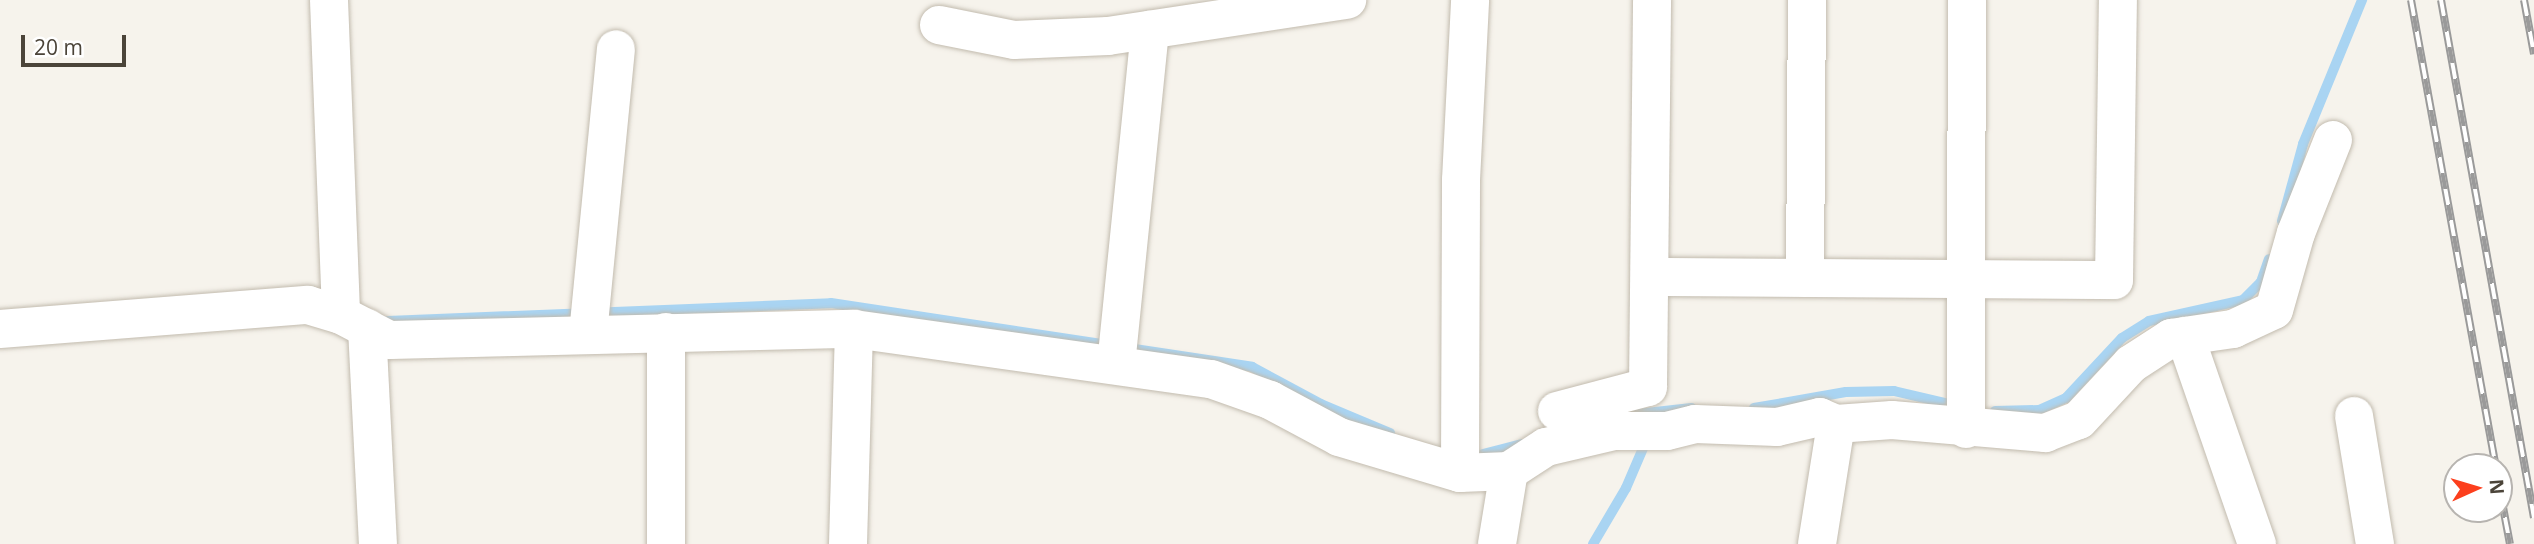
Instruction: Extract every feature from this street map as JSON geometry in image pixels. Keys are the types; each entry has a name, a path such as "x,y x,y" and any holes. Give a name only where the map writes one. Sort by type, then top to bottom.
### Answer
{"street":[{"path":"329,0 354,322 378,544"},
{"path":"939,25 1014,40 1150,30 1347,0"},
{"path":"1460,461 1461,180 1470,0"},
{"path":"1557,411 1647,387 1652,0"},
{"path":"1805,278 1807,0"},
{"path":"1966,413 1967,0"},
{"path":"1650,276 2114,279 2118,0"},
{"path":"1117,350 1150,30"},
{"path":"589,320 616,49"},
{"path":"0,329 308,305 354,322 389,340 589,320 666,332 854,329 1117,350 1270,400 1339,437 1509,471 1546,447 1614,431 1650,431 1695,424 1777,427 1820,417 1836,424 1966,413 2045,433 2079,420 2131,364 2171,338 2233,329 2274,310 2296,233 2333,140"},
{"path":"848,544 854,329"},
{"path":"666,332 666,544"},
{"path":"2185,336 2257,544"},
{"path":"2354,416 2365,542"},
{"path":"1817,544 1836,424"},
{"path":"1497,544 1509,471"}],"waterway":[{"path":"2282,221 2303,144 2362,0"},
{"path":"1995,411 2039,410 2066,398 2122,338 2149,321 2243,300 2261,282 2269,259"},
{"path":"388,321 831,303 1252,367 1321,404 1390,433"},
{"path":"1754,408 1846,392 1894,391 1958,406"},
{"path":"1628,415 1692,408"},
{"path":"1593,544 1626,488 1647,439"},
{"path":"1483,454 1522,444"}],"railway":[{"path":"2411,0 2493,453"},
{"path":"2441,0 2534,518"},
{"path":"2524,0 2534,54"},
{"path":"2506,523 2510,544"}]}
